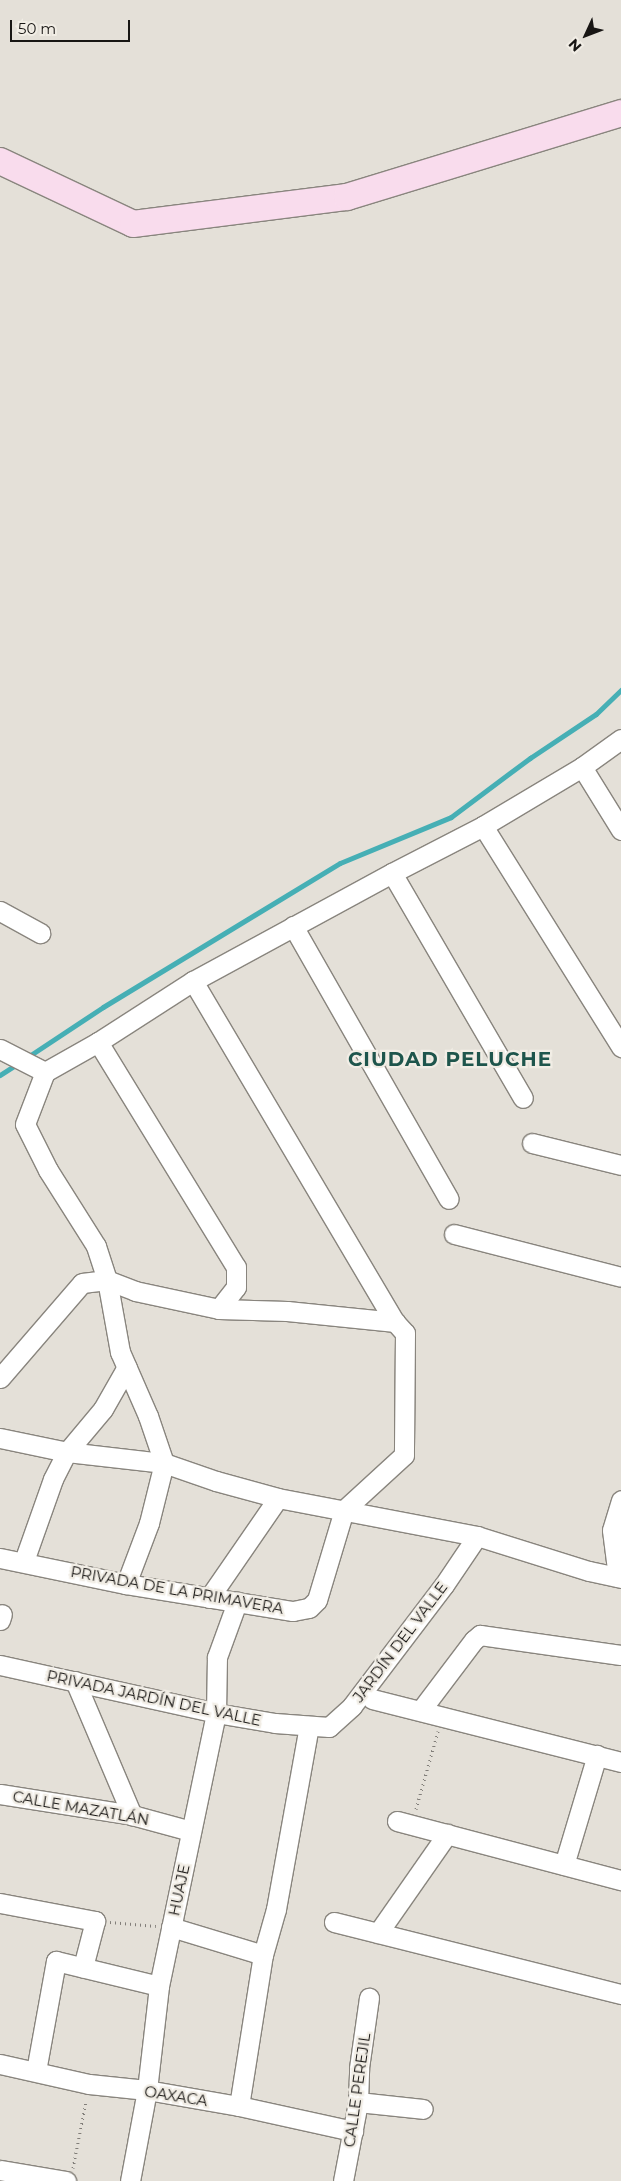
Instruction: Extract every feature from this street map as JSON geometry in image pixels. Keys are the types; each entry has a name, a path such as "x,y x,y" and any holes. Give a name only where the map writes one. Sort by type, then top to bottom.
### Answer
{"street":[{"path":"0,160 133,224 347,197 621,113"},
{"path":"39,1069 98,1042 193,981 483,826 582,767 621,739"},
{"path":"582,767 621,830"},
{"path":"483,826 621,1047"},
{"path":"392,873 523,1098"},
{"path":"0,911 40,932"},
{"path":"293,926 449,1198"},
{"path":"193,981 395,1322 405,1333 404,1455 344,1510"},
{"path":"98,1042 236,1267 236,1287 218,1308"},
{"path":"6,1052 39,1069"},
{"path":"39,1069 25,1124 48,1170 96,1246 107,1280 120,1352 148,1416 164,1462 149,1523 126,1584"},
{"path":"532,1143 621,1165"},
{"path":"454,1234 621,1277"},
{"path":"0,1378 82,1283 107,1280 135,1291 218,1308 287,1310 395,1322"},
{"path":"24,1562 53,1479 67,1452 103,1409 127,1366"},
{"path":"0,1438 67,1452 164,1462 216,1481 278,1498 477,1536 589,1571 620,1577 612,1530 621,1500"},
{"path":"209,1598 278,1498"},
{"name":"PRIVADA DE LA PRIMAVERA","path":"0,1558 126,1584 293,1611 309,1608 317,1600 344,1510"},
{"name":"JARDÍN DEL VALLE","path":"309,1726 329,1727 352,1706 444,1585 477,1536"},
{"name":"HUAJE","path":"130,2181 147,2090 159,1986 216,1712 217,1657 237,1602"},
{"path":"420,1710 474,1640 480,1635 621,1655"},
{"name":"PRIVADA JARDÍN DEL VALLE","path":"0,1665 216,1712 275,1723 309,1726"},
{"path":"75,1681 132,1815"},
{"path":"372,1699 621,1762"},
{"path":"238,2106 263,1955 276,1909 309,1726"},
{"path":"564,1865 597,1755"},
{"name":"CALLE MAZATLÁN","path":"0,1794 132,1815 191,1831"},
{"path":"404,1822 621,1880"},
{"path":"378,1933 447,1834"},
{"path":"0,1903 95,1921 84,1967"},
{"path":"334,1922 621,1994"},
{"path":"171,1927 263,1955"},
{"path":"36,2071 56,1961 159,1986"},
{"name":"CALLE PEREJIL","path":"343,2181 358,2102 359,2068 369,1998"},
{"name":"OAXACA","path":"0,2064 89,2084 147,2090 238,2106 352,2131"},
{"path":"358,2102 423,2109"},
{"path":"12,2175 69,2176"}],"path":[{"path":"404,1822 442,1716"},
{"path":"95,1921 171,1927"},
{"path":"69,2176 89,2084"}],"waterway":[{"path":"26,1058 103,1007 340,863 451,817 530,758 596,714 621,690"},
{"path":"0,1075 17,1064"}],"district":[{"name":"CIUDAD PELUCHE","path":"450,1059"}]}
